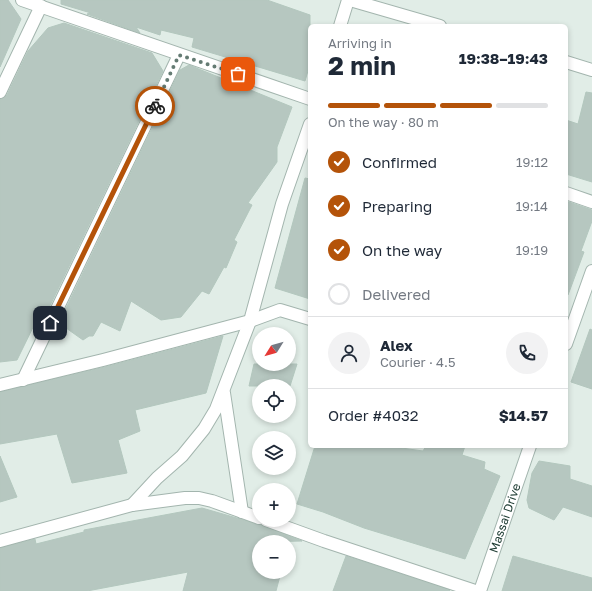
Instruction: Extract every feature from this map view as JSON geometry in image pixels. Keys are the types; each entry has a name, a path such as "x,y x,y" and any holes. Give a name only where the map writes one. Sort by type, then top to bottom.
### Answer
{"street":[{"path":"22,0 308,98"},
{"path":"341,24 349,0 433,24"},
{"path":"0,92 41,6"},
{"path":"23,380 179,55"},
{"path":"568,63 592,70"},
{"path":"132,505 157,478 182,456 204,429 216,409 250,321 282,204 308,130"},
{"path":"568,194 592,202"},
{"path":"568,338 592,271"},
{"path":"0,385 250,321 280,310 308,318"},
{"path":"224,391 242,512"},
{"name":"Massai Drive","path":"480,591 529,448"},
{"path":"0,541 132,505 199,498 252,516"},
{"path":"285,527 475,591"}],"building":[{"path":"0,0 8,0 21,19 0,67"},
{"path":"61,0 267,0 310,15 310,24 308,24 308,71 305,81 192,47 194,38 161,30 160,35 136,27 140,33 87,14 91,13 61,4"},
{"path":"64,23 152,53 163,71 46,314 41,311 17,360 0,362 0,99 7,95 28,51 48,28"},
{"path":"189,65 292,107 277,147 277,162 248,203 252,205 234,240 237,242 226,268 224,267 209,294 202,291 181,317 161,320 131,301 120,331 101,322 93,336 89,336 83,340 59,323 180,70"},
{"path":"586,92 592,93 592,182 568,175 568,121 578,124"},
{"path":"305,178 308,179 308,298 275,288"},
{"path":"568,202 592,210 592,221 581,251 584,252 568,295"},
{"path":"590,329 592,330 592,389 571,382"},
{"path":"223,336 206,393 135,410 140,431 118,440 127,473 72,483 57,434 0,444 0,392 105,367"},
{"path":"252,371 295,371 292,379 252,379 252,386 249,386"},
{"path":"314,448 401,448 423,451 425,448 464,448 462,455 485,462 484,469 500,476 465,559 364,528 323,512 297,504"},
{"path":"0,456 17,497 0,502"},
{"path":"539,461 570,466 570,479 592,486 592,517 563,507 554,520 529,508 527,500 532,473"},
{"path":"202,508 252,522 252,527 266,527 287,535 252,535 252,579 279,579 276,591 183,591 188,572 87,591 0,591 0,548 35,539 36,544 84,532 84,530"},
{"path":"346,556 450,590 333,591"},
{"path":"513,556 592,578 592,591 502,591"}],"way so far":[{"path":"155,106 179,55 238,74"}],"route":[{"path":"50,323 155,106"}]}
